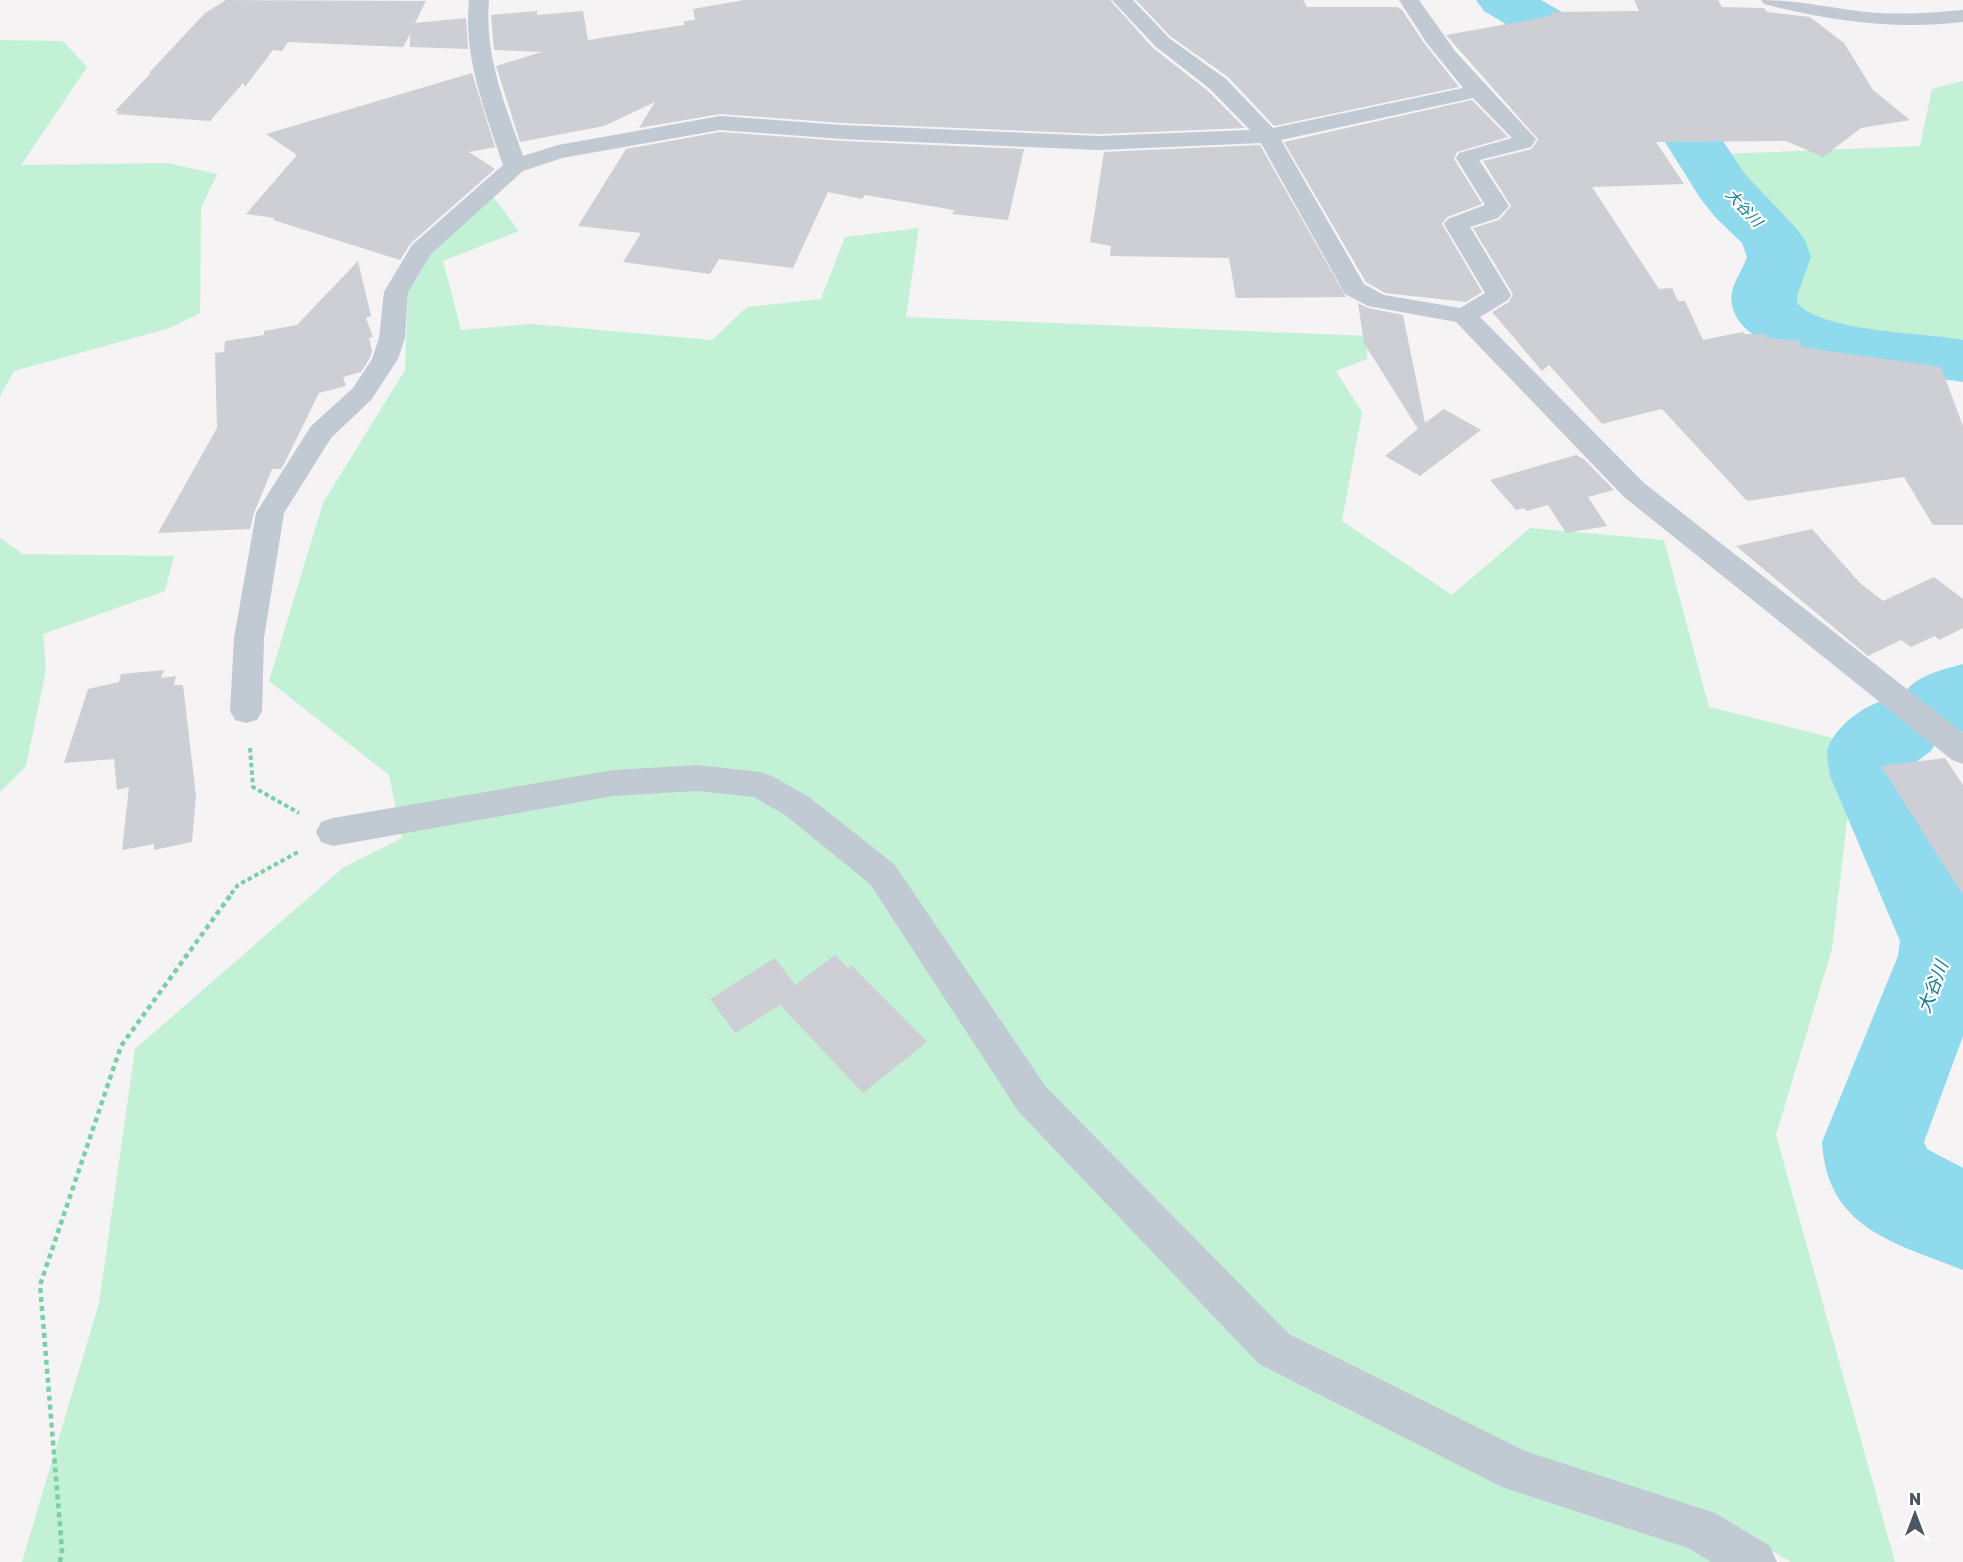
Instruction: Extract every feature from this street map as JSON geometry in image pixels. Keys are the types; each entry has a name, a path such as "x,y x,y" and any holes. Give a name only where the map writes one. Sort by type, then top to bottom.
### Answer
{"street":[{"path":"479,0 475,20 487,76 515,166"},
{"path":"1122,0 1162,42 1218,84 1268,136 1354,289 1377,301 1464,316 1634,490 1963,751"},
{"path":"1409,0 1424,28 1478,91 1525,139 1523,142 1470,155 1467,158 1497,206 1490,213 1456,224 1499,295 1464,316"},
{"path":"1772,0 1866,20 1936,20 1963,16"},
{"path":"246,711 249,638 270,513 321,432 362,394 385,359 392,338 396,292 421,250 515,166 558,152 720,123 842,132 1099,143 1268,136 1478,91"},
{"path":"333,832 613,783 697,778 760,785 797,806 882,874 1032,1099 1274,1349 1518,1471 1699,1529 1754,1562"}],"path":[{"path":"246,711 253,786 333,832"},
{"path":"60,1562 62,1550 40,1286 121,1046 238,885 333,832"}],"green space":[{"path":"0,40 63,41 87,67 21,165 167,163 217,174 201,208 200,313 170,328 14,371 0,396"},
{"path":"1963,81 1963,351 1822,331 1773,311 1765,245 1722,154 1920,146 1932,89"},
{"path":"491,194 519,231 443,261 461,330 532,324 712,340 747,307 821,299 845,237 919,228 906,317 1368,336 1367,359 1336,371 1362,412 1342,521 1452,595 1530,528 1664,540 1709,707 1856,744 1832,949 1776,1135 1895,1562 1791,1562 1729,1525 1744,1562 22,1562 99,1303 135,1049 344,867 402,838 389,775 269,681 323,503 405,370 408,290 442,223"},
{"path":"0,538 23,554 174,556 165,591 43,634 46,670 26,766 0,792"}],"building":[{"path":"226,0 426,1 415,23 466,18 468,49 410,47 410,34 403,47 288,42 282,51 273,50 245,87 243,83 210,121 116,114 119,111 115,111 205,13"},
{"path":"744,0 1110,0 1153,48 1208,91 1245,128 1099,134 842,123 720,114 639,128 655,102 604,126 520,142 496,66 542,52 494,50 491,15 537,11 537,15 583,11 588,40 684,25 684,21 695,20 693,9"},
{"path":"1136,0 1303,0 1307,7 1397,7 1402,10 1424,43 1459,87 1274,126 1228,77 1170,36"},
{"path":"1634,0 1718,0 1722,7 1764,8 1767,12 1810,17 1844,43 1873,90 1910,120 1861,128 1823,157 1786,141 1656,142 1684,184 1592,187 1659,289 1672,288 1678,301 1685,301 1703,340 1743,332 1745,334 1765,334 1767,338 1800,341 1801,347 1941,367 1963,426 1963,525 1933,525 1904,477 1747,501 1662,409 1602,424 1549,365 1542,371 1492,312 1509,302 1513,294 1473,228 1499,220 1511,206 1483,161 1532,149 1538,139 1446,35 1552,16 1550,12 1639,11"},
{"path":"472,73 495,147 469,152 495,169 411,243 400,260 273,220 275,218 246,214 297,155 266,134"},
{"path":"1472,100 1508,137 1457,152 1454,159 1482,204 1447,217 1442,224 1482,292 1466,302 1385,293 1366,282 1284,142"},
{"path":"720,132 842,141 1024,149 1008,220 952,214 954,210 865,195 862,199 828,192 793,268 719,259 710,274 623,262 641,233 578,226 626,149"},
{"path":"1260,145 1346,297 1236,298 1229,258 1110,256 1111,246 1090,242 1104,152"},
{"path":"358,261 371,316 366,318 373,337 369,338 372,351 370,358 361,372 343,377 346,386 319,393 283,466 281,469 272,469 250,529 158,533 217,428 215,353 224,352 225,341 264,335 264,331 297,325"},
{"path":"1358,303 1368,308 1403,315 1425,423 1444,409 1481,430 1420,476 1385,456 1418,429 1364,343"},
{"path":"1576,455 1585,460 1614,490 1588,497 1607,526 1566,533 1548,505 1527,511 1524,508 1516,510 1490,480"},
{"path":"1812,529 1860,583 1883,601 1934,577 1963,599 1963,628 1939,640 1935,636 1911,647 1901,640 1868,656 1736,546"},
{"path":"164,670 161,678 176,676 174,685 183,685 196,796 192,842 154,850 154,844 122,850 129,787 117,790 114,759 64,763 88,689 119,682 121,674"},
{"path":"1945,758 1963,785 1963,895 1881,766"},
{"path":"835,955 848,968 852,966 927,1042 863,1093 780,1005 735,1033 710,999 775,958 795,985"}],"waterway":[{"name":"大谷川","path":"1503,0 1621,69 1658,95 1678,117 1722,185 1738,205 1773,240 1779,257 1764,296 1764,303 1766,309 1779,323 1800,334 1826,341 1963,361"},
{"name":"大谷川","path":"1938,708 1963,695"},
{"name":"大谷川","path":"1901,728 1870,750 1873,776 1947,941 1945,956 1873,1142 1874,1152 1879,1170 1890,1184 1920,1202 1963,1219"}]}
